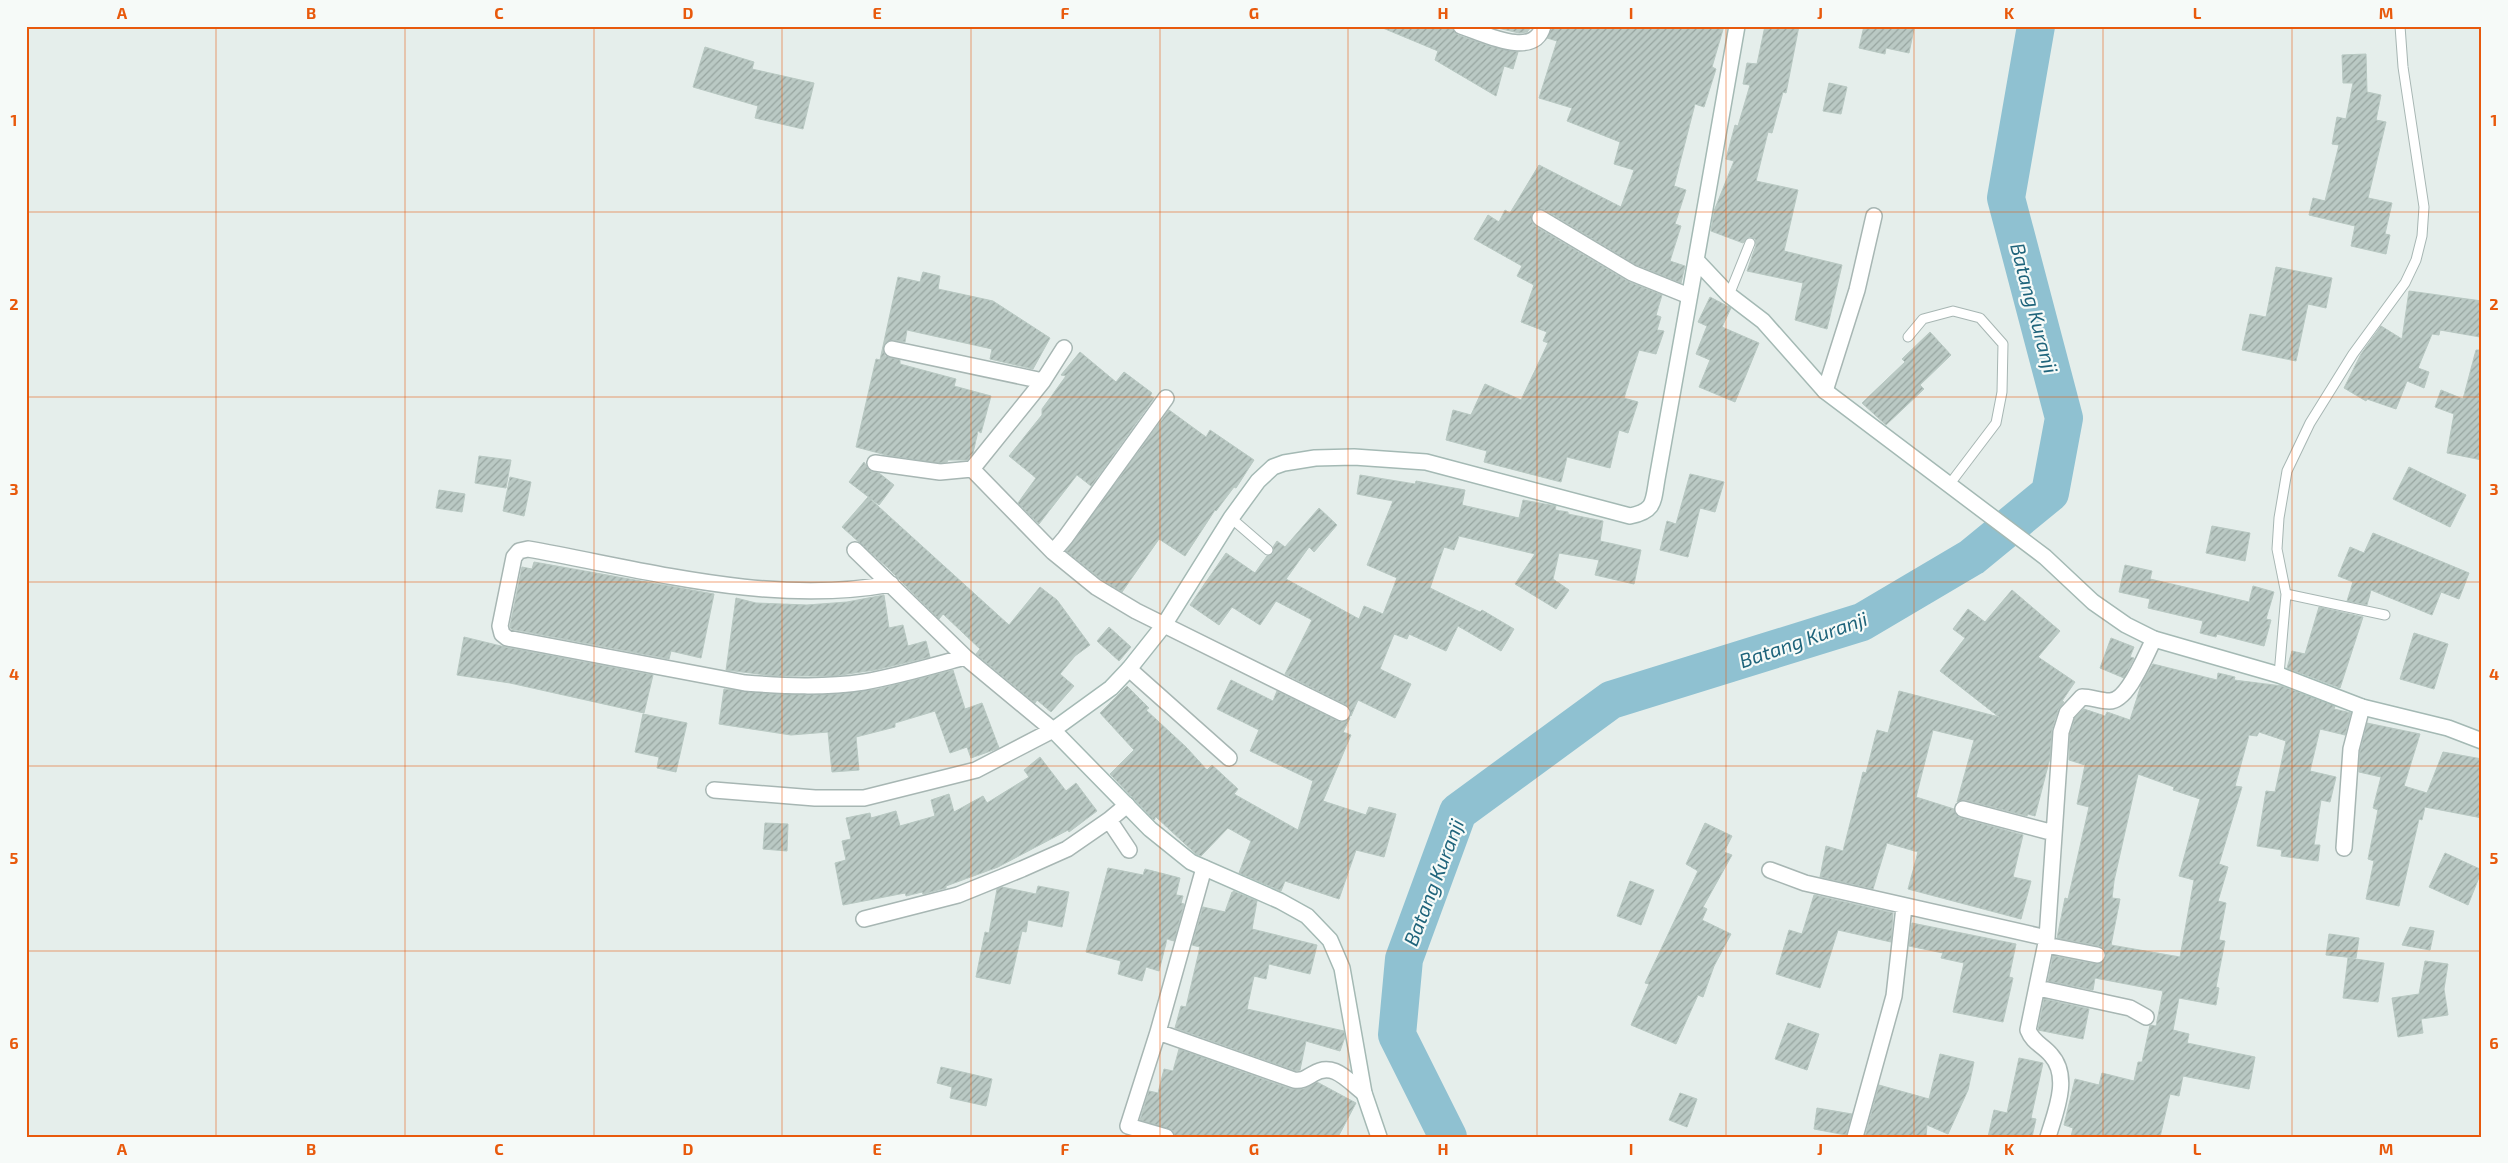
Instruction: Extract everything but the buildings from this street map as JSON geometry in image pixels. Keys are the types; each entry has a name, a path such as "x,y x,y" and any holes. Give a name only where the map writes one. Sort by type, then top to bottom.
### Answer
{"street":[{"path":"1461,26 1520,44 1534,41 1541,35 1543,26"},
{"path":"714,790 816,798 864,798 976,770 1053,730 1111,688 1129,669 1164,625 1231,518 1258,481 1273,467 1315,458 1354,457 1426,462 1630,516 1645,513 1652,506 1658,479 1737,26"},
{"path":"1825,391 1857,290 1874,216"},
{"path":"1540,218 1632,273 1689,296"},
{"path":"1696,260 1730,295 1763,322 1825,391 2045,557 2093,602 2126,625 2154,639 2280,675 2362,707 2448,728 2482,742"},
{"path":"875,463 940,472 972,469 1043,381 1064,348"},
{"path":"892,349 1043,381"},
{"path":"1053,552 1166,398"},
{"path":"972,469 1053,552 1096,588 1164,625 1342,713"},
{"path":"891,584 857,590 763,590 528,549 519,551 514,557 500,626 502,634 507,638 745,683 768,685 808,687 863,682 965,657"},
{"path":"855,550 965,657 1053,730 1180,855 1307,916 1330,940 1342,968 1364,1092 1379,1137"},
{"path":"2048,1137 2061,1088 2057,1062 2050,1053 2032,1038 2028,1030 2047,941 2061,732 2067,713 2082,697 2110,701 2119,699 2126,692 2154,639"},
{"path":"1129,669 1228,758"},
{"path":"2344,848 2351,749 2362,707"},
{"path":"864,919 958,895 1066,849 1109,820 1127,804"},
{"path":"1963,809 2054,833"},
{"path":"1109,820 1128,850"},
{"path":"1166,1137 1128,1126 1158,1032 1204,868"},
{"path":"1770,870 1805,882 2097,955"},
{"path":"1855,1137 1894,996 1904,906"},
{"path":"2038,988 2130,1008 2146,1017"},
{"path":"1158,1032 1294,1080 1302,1080 1324,1068 1332,1069 1364,1092"}],"lane":[{"path":"2280,675 2286,594 2277,549 2279,518 2287,471 2310,423 2353,354 2405,283 2416,260 2422,236 2424,208 2403,67 2400,26"},
{"path":"1730,295 1750,243"},
{"path":"1908,337 1923,319 1952,311 1980,318 2003,344 2002,392 1996,423 1949,485"},
{"path":"1231,518 1268,550"},
{"path":"2286,594 2385,614"}],"waterway":[{"name":"Batang Kuranji","path":"1448,1137 1397,1035 1404,959 1458,812 1611,700 1862,622 1972,557 2050,493 2064,418 2006,198 2036,26"}]}
